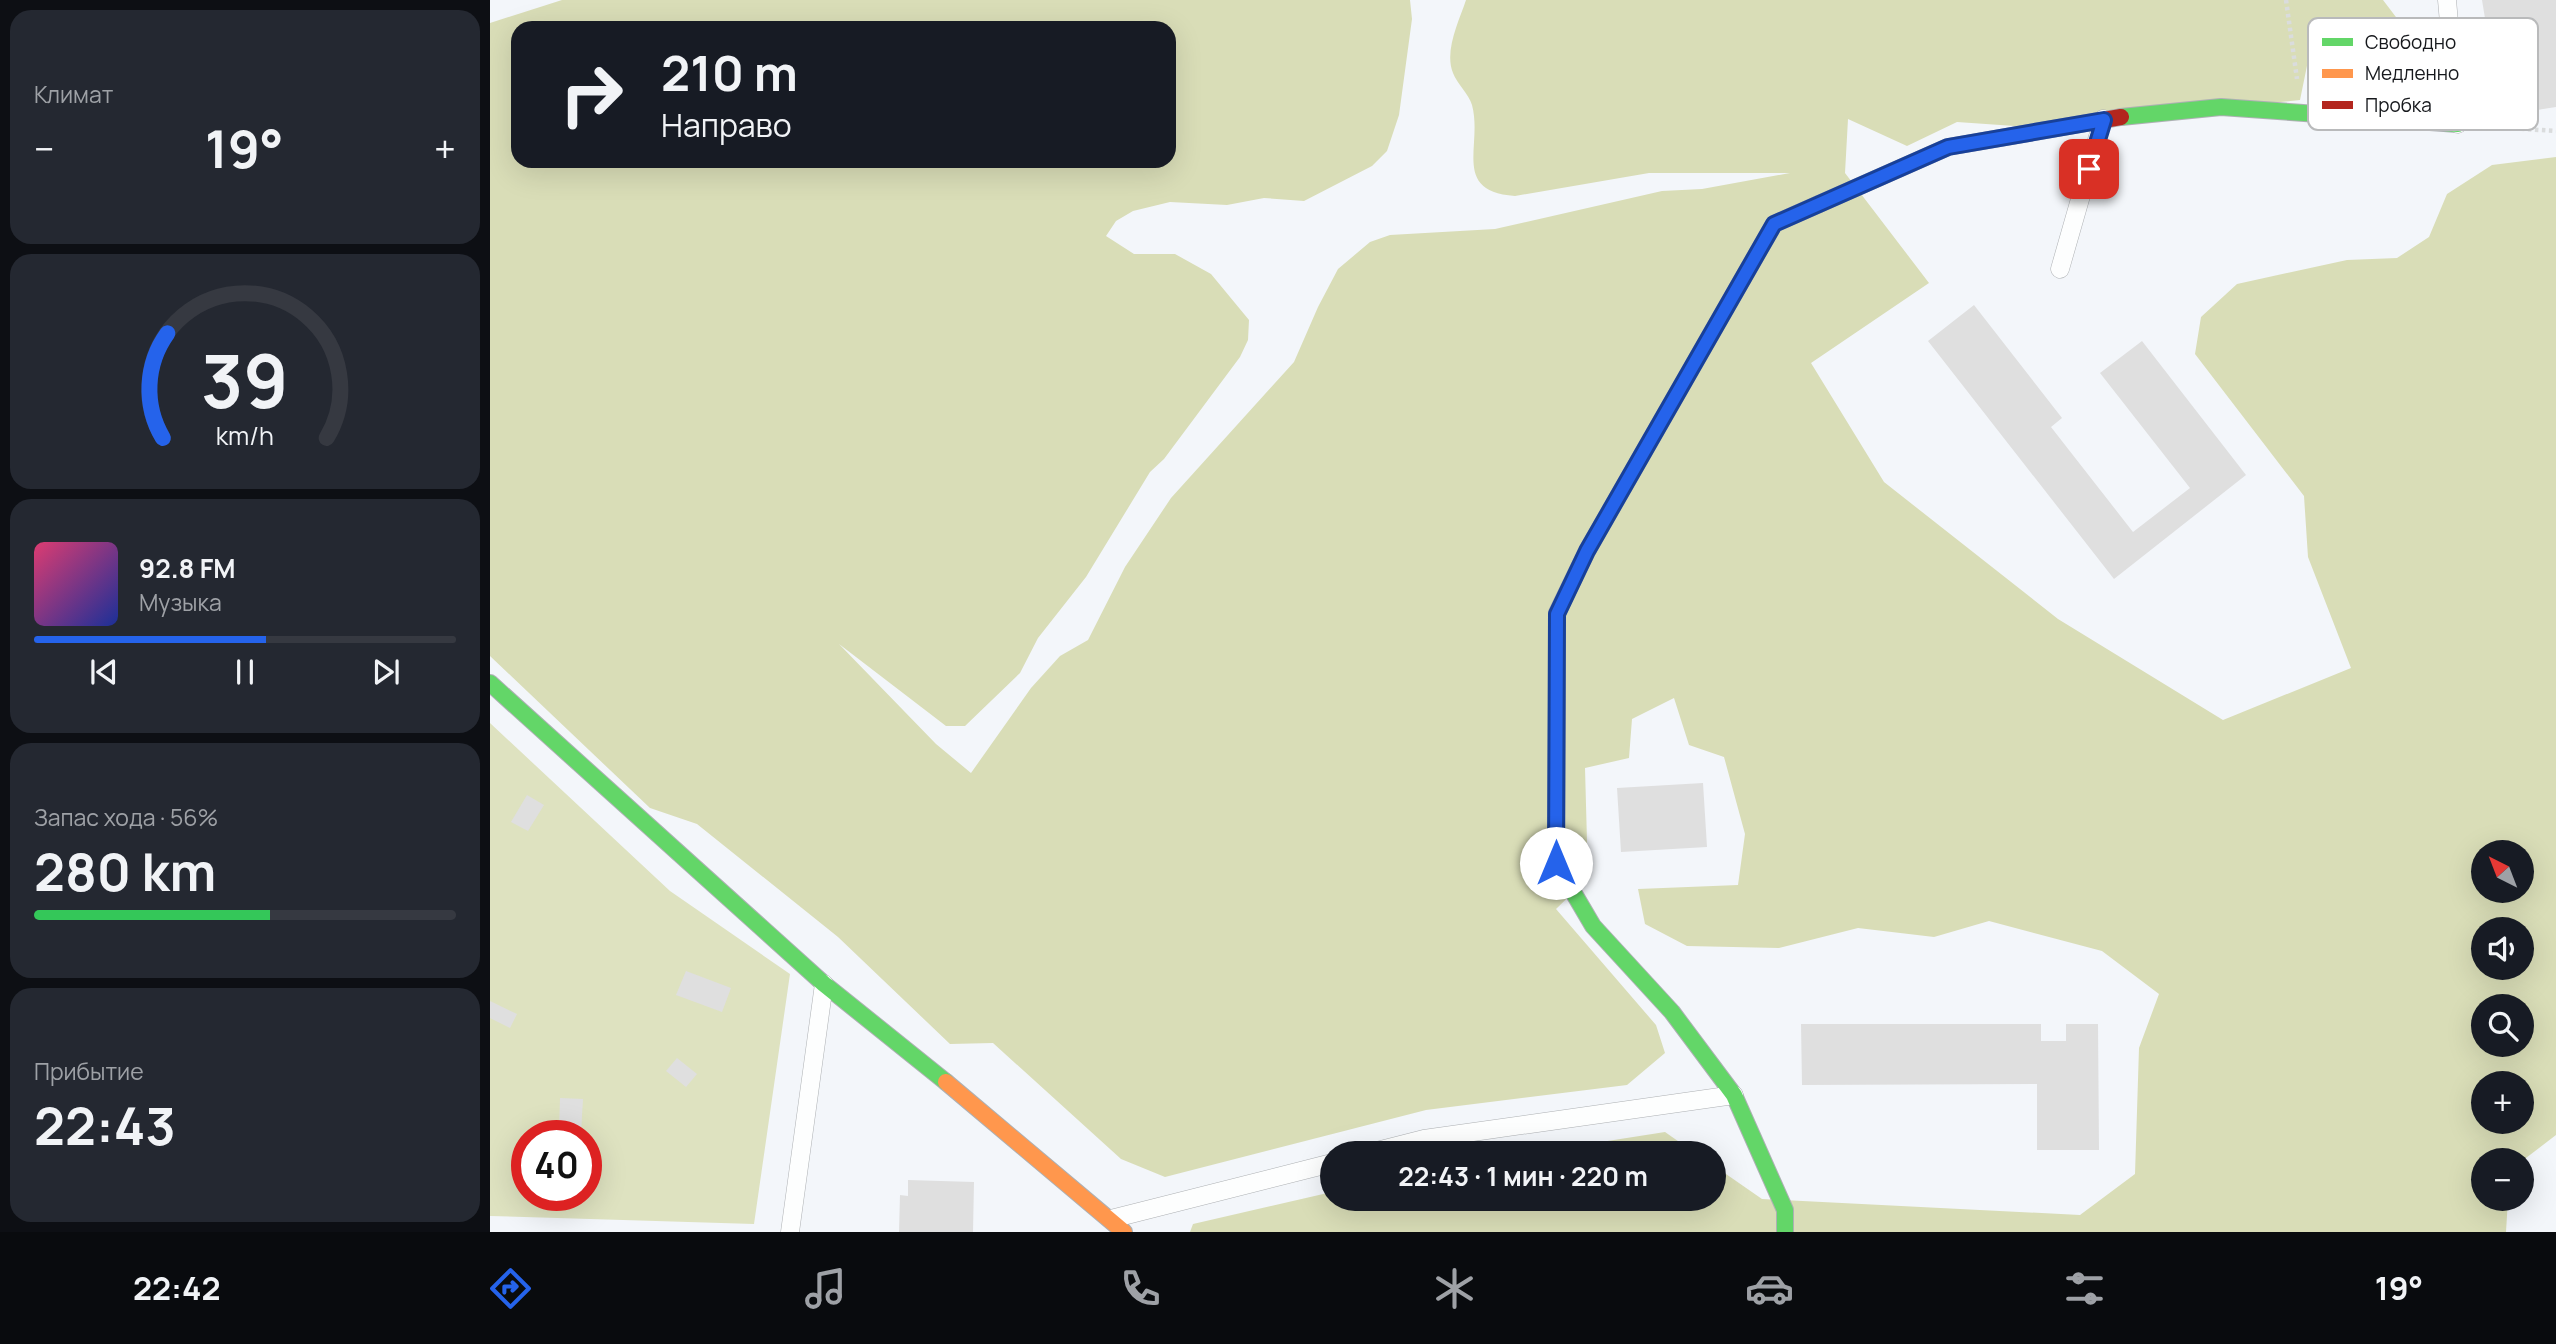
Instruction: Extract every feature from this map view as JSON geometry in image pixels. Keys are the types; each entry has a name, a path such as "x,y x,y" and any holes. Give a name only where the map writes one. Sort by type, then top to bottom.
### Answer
{"street":[{"path":"1785,1232 1785,1210 1734,1095 1672,1012 1593,926 1556,863 1557,614 1587,551 1774,224 1948,147 2104,120 2221,107 2308,112"},
{"path":"490,683 824,984 1106,1226 1124,1232"}],"lane":[{"path":"2447,0 2449,18"},
{"path":"2060,269 2104,120"},
{"path":"790,1232 824,984"},
{"path":"1416,1141 1734,1095"},
{"path":"1106,1226 1320,1166"}],"path":[{"path":"2286,0 2302,111"},
{"path":"2538,130 2556,131"}],"green space":[{"path":"562,0 1410,0 1412,19 1399,115 1387,151 1372,166 1304,201 1264,198 1227,205 1170,202 1133,211 1116,221 1106,236 1134,254 1175,254 1211,274 1249,320 1248,340 1240,357 1164,459 1150,472 1086,577 1038,638 1020,673 965,726 946,726 839,644 936,744 971,773 1031,688 1060,656 1088,640 1125,567 1171,498 1294,362 1338,269 1370,242 1390,235 1495,229 1662,191 1702,189 1790,173 1649,173 1515,196 1495,192 1483,185 1476,176 1472,105 1455,77 1451,64 1451,46 1466,0 2383,0 2397,18 2308,18 2308,61 2300,100 2029,127 1957,122 1907,146 1848,119 1845,173 1929,283 1811,363 1884,482 2058,619 2223,720 2351,668 2308,557 2304,496 2195,354 2201,317 2237,284 2347,260 2397,258 2429,237 2447,194 2492,165 2556,157 2556,1135 2534,1152 2534,1148 2471,1148 2471,1211 2507,1211 2506,1232 1190,1232 1193,1224 1320,1195 1320,1211 1726,1211 1726,1174 1762,1199 2080,1215 2135,1174 2139,1048 2159,994 2102,951 1989,921 1934,937 1858,928 1779,948 1687,946 1645,924 1638,889 1738,885 1745,834 1724,757 1689,745 1674,698 1632,719 1629,758 1585,768 1588,878 1556,909 1656,1025 1665,1053 1627,1085 1426,1110 1165,1177 1121,1159 993,1043 950,1044 838,937 697,824 650,808 490,656 490,23"},
{"path":"490,723 670,891 790,974 754,1224 490,1216"},
{"path":"1665,1132 1678,1141 1608,1141"}],"building":[{"path":"2482,0 2556,0 2556,107 2538,110 2538,18 2485,18"},
{"path":"1974,305 2062,418 2051,427 2133,532 2190,488 2100,373 2142,341 2246,475 2114,579 1928,341"},
{"path":"1703,783 1707,847 1621,852 1617,788"},
{"path":"527,795 544,805 528,831 511,822"},
{"path":"686,971 731,988 722,1012 676,995"},
{"path":"490,1001 517,1014 510,1028 490,1018"},
{"path":"1801,1024 2041,1024 2041,1041 2066,1041 2066,1024 2098,1024 2099,1150 2037,1150 2037,1084 1802,1085"},
{"path":"677,1058 697,1074 686,1087 666,1071"},
{"path":"560,1098 583,1099 582,1120 559,1120"},
{"path":"908,1180 974,1182 973,1232 899,1232 900,1195 908,1196"}],"traffic: fast":[{"path":"2121,117 2221,107 2308,113"},
{"path":"490,683 824,984 946,1082"},
{"path":"1557,706 1556,863 1593,926 1672,1012 1734,1095 1785,1210 1785,1232"}],"traffic: slow":[{"path":"1557,706 1557,613 1587,551 1774,224 1819,204"},
{"path":"946,1082 1124,1232"}],"traffic: jam":[{"path":"1819,204 1948,147 2121,117"}],"route":[{"path":"1556,863 1557,614 1587,551 1774,224 1948,147 2104,120 2089,169"}]}
